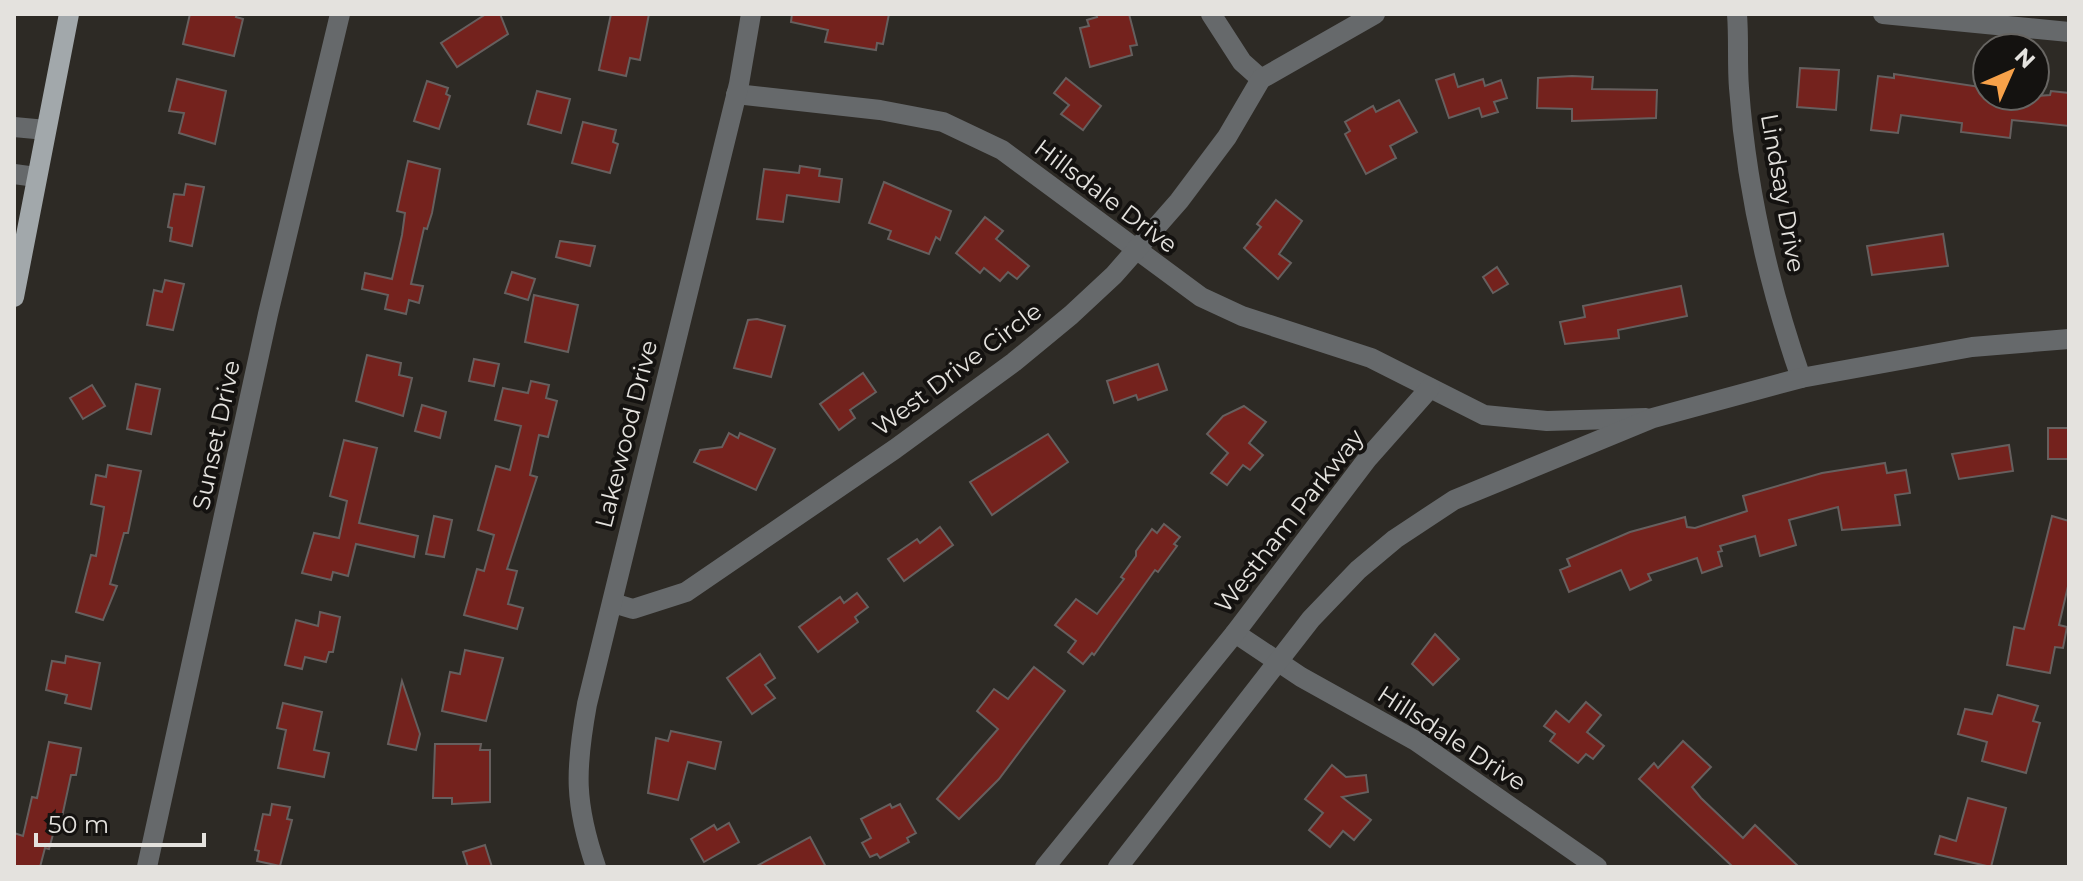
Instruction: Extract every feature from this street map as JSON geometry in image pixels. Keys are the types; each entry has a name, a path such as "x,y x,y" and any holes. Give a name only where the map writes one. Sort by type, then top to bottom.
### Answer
{"main road":[{"path":"14,297 69,14"}],"street":[{"name":"Sunset Drive","path":"147,867 268,314 340,14"},
{"name":"Lakewood Drive","path":"596,867 579,809 577,772 587,704 736,94 751,14"},
{"path":"1211,14 1242,62 1261,79"},
{"name":"West Drive Circle","path":"613,603 633,609 675,597 698,584 1014,362 1071,315 1135,251 1179,201 1227,137 1261,79 1375,14"},
{"name":"Lindsay Drive","path":"1737,14 1739,88 1759,222 1776,300 1801,378"},
{"path":"1883,14 2069,32"},
{"name":"Hillsdale Drive","path":"736,94 880,110 943,122 1002,150 1135,251 1215,303 1242,316 1371,358 1430,388"},
{"path":"14,127 46,130"},
{"path":"14,174 36,177"},
{"path":"1118,867 1275,661 1358,570 1395,539 1454,500 1653,418 1801,378 1972,347 2069,339"},
{"path":"1430,388 1484,415 1547,421 1653,418"},
{"name":"Westham Parkway","path":"1045,867 1235,633 1368,458 1430,388"},
{"name":"Hillsdale Drive","path":"1235,633 1275,661 1416,741 1597,867"}],"building":[{"path":"190,14 237,14 236,17 243,19 234,56 183,44"},
{"path":"486,14 500,14 508,34 457,67 441,43"},
{"path":"611,14 649,14 640,60 630,58 626,76 599,70"},
{"path":"792,14 889,14 883,44 877,43 876,50 825,42 828,30 791,22"},
{"path":"1096,14 1129,14 1137,45 1130,46 1132,55 1090,67 1080,28 1089,26 1087,20 1097,17"},
{"path":"1800,68 1839,70 1836,110 1797,107"},
{"path":"1454,74 1458,87 1483,79 1485,86 1501,80 1507,98 1494,102 1498,112 1482,117 1479,108 1449,118 1436,80"},
{"path":"1894,74 1971,86 1971,112 2051,112 2051,91 2069,93 2069,126 2012,120 2010,138 1961,132 1962,123 1901,115 1898,133 1871,130 1878,76 1894,78"},
{"path":"1593,77 1592,89 1657,90 1656,118 1572,121 1572,109 1537,108 1538,78"},
{"path":"1066,78 1101,106 1083,130 1061,114 1069,105 1054,93"},
{"path":"177,79 226,91 215,144 179,133 184,113 169,111"},
{"path":"427,81 448,88 446,94 450,96 439,129 414,121"},
{"path":"537,91 570,99 561,133 528,124"},
{"path":"1399,100 1417,132 1390,146 1396,158 1366,174 1345,134 1350,131 1345,122 1373,106 1376,112"},
{"path":"583,122 616,130 613,142 618,144 610,173 572,163"},
{"path":"408,161 440,169 432,213 427,229 424,228 411,284 423,286 419,303 409,300 406,314 385,309 388,295 362,289 365,273 392,279 405,213 397,211"},
{"path":"800,166 820,169 819,176 842,179 839,202 787,195 783,222 757,219 764,169 799,173"},
{"path":"884,182 951,211 940,240 936,237 929,254 888,239 891,231 869,223"},
{"path":"186,184 204,187 192,246 170,241 172,228 168,227 174,194 184,195"},
{"path":"1276,200 1302,221 1279,254 1291,263 1278,279 1244,248 1261,227 1257,224"},
{"path":"985,217 1003,231 996,239 1029,266 1017,279 1008,272 1000,281 984,268 980,273 956,253"},
{"path":"1943,234 1948,266 1872,275 1867,246"},
{"path":"560,241 595,246 590,266 556,257"},
{"path":"1497,267 1508,284 1493,293 1483,277"},
{"path":"512,272 535,279 528,300 505,293"},
{"path":"165,280 184,284 173,330 147,325 154,290 162,292"},
{"path":"1681,286 1687,316 1618,330 1619,338 1565,344 1560,322 1585,317 1583,306"},
{"path":"534,295 578,305 568,352 525,342"},
{"path":"757,319 785,326 771,377 734,368 748,320"},
{"path":"367,355 401,363 399,375 412,378 403,416 356,401"},
{"path":"474,359 499,364 494,386 469,381"},
{"path":"1158,364 1167,390 1138,400 1136,395 1114,403 1107,381"},
{"path":"863,373 876,392 850,410 855,418 839,430 820,404"},
{"path":"531,381 549,385 546,398 557,401 548,437 539,435 530,475 537,477 507,569 517,571 508,604 523,608 517,629 464,615 477,569 484,571 494,535 478,530 496,466 510,470 521,426 495,420 503,388 528,393"},
{"path":"136,384 160,389 151,434 127,429"},
{"path":"92,385 105,406 83,419 70,398"},
{"path":"422,405 446,412 440,438 415,431"},
{"path":"1244,406 1266,422 1249,443 1263,455 1250,470 1243,465 1227,485 1211,473 1228,453 1207,434 1223,416"},
{"path":"2048,428 2069,428 2069,459 2048,459"},
{"path":"729,433 738,438 740,433 775,449 756,490 694,462 700,450 722,447"},
{"path":"1048,434 1068,462 992,515 970,482"},
{"path":"344,440 377,448 359,523 418,536 414,557 356,544 348,576 333,572 331,580 302,573 314,533 339,538 347,501 330,496"},
{"path":"2009,445 2013,471 1959,479 1952,454"},
{"path":"1885,463 1887,473 1906,470 1910,493 1895,495 1900,525 1842,530 1838,507 1789,520 1796,545 1760,556 1755,536 1720,546 1722,551 1718,552 1722,566 1702,573 1697,558 1648,574 1651,580 1630,590 1621,570 1569,592 1560,570 1570,566 1567,559 1630,532 1685,517 1687,527 1695,528 1747,511 1743,496 1822,473"},
{"path":"108,465 141,471 128,533 124,533 110,584 117,586 103,620 76,612 91,555 96,556 104,507 91,504 96,475 106,477"},
{"path":"434,516 452,520 444,557 426,554"},
{"path":"2052,516 2069,521 2069,582 2059,625 2067,627 2063,648 2055,647 2050,673 2007,665 2014,627 2024,629"},
{"path":"1164,524 1180,537 1174,544 1177,546 1158,572 1155,570 1094,655 1092,653 1083,664 1068,652 1076,641 1055,625 1076,599 1097,614 1124,579 1121,577 1152,529 1157,533"},
{"path":"940,527 953,545 904,581 888,559 917,539 920,543"},
{"path":"857,593 868,607 855,617 858,622 818,652 799,627 840,597 844,603"},
{"path":"320,612 340,617 333,652 329,652 326,662 305,657 302,669 285,665 296,620 318,626"},
{"path":"1435,634 1459,659 1433,685 1412,664"},
{"path":"465,650 503,658 486,721 442,711 450,672 460,674"},
{"path":"760,654 775,678 765,685 775,698 752,714 727,678"},
{"path":"66,656 100,663 91,709 65,703 67,695 46,690 52,661 65,663"},
{"path":"1034,667 1065,691 999,779 959,819 937,799 998,729 977,711 994,689 1008,699"},
{"path":"402,681 420,734 416,750 388,744"},
{"path":"1998,695 2038,706 2033,721 2040,723 2026,773 1982,761 1987,742 1958,734 1965,709 1992,714"},
{"path":"1586,702 1601,715 1587,732 1604,746 1593,759 1586,754 1578,763 1550,741 1555,734 1544,726 1556,711 1569,722"},
{"path":"283,703 322,712 314,750 329,753 324,777 278,768 286,730 277,728"},
{"path":"671,731 721,742 715,769 688,762 678,800 648,793 656,738 668,741"},
{"path":"1683,741 1711,767 1692,787 1701,798 1743,838 1755,825 1799,867 1733,867 1639,779 1654,763 1658,768"},
{"path":"49,742 81,748 76,775 71,775 62,817 58,816 49,849 45,848 40,867 14,867 14,833 23,836 32,797 37,798"},
{"path":"435,744 481,744 480,750 490,750 490,802 452,804 452,798 433,798"},
{"path":"1332,765 1346,777 1366,775 1368,792 1342,797 1371,820 1354,840 1343,831 1330,847 1309,830 1323,813 1305,799"},
{"path":"1968,798 2006,808 1991,867 1935,854 1940,836 1956,841"},
{"path":"272,804 290,807 287,819 292,820 280,866 257,861 259,851 255,850 263,814 270,815"},
{"path":"890,804 892,808 900,804 916,833 907,838 909,842 880,858 877,854 870,857 862,843 871,838 861,819"},
{"path":"729,823 739,842 704,862 691,839 714,825 717,830"},
{"path":"810,837 826,867 755,867"},
{"path":"485,845 492,867 468,867 463,852"}]}
